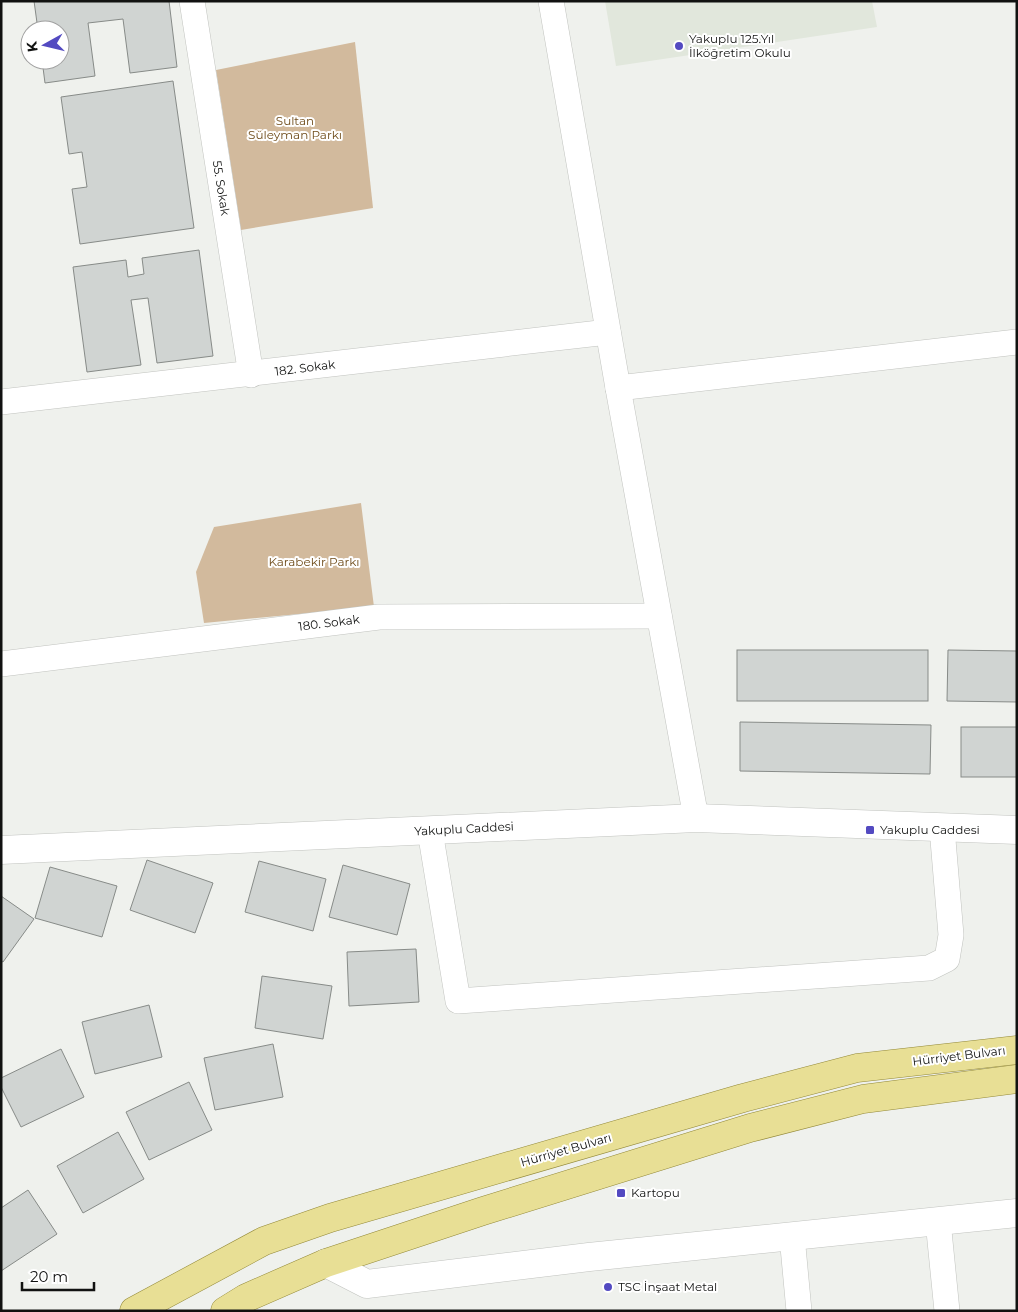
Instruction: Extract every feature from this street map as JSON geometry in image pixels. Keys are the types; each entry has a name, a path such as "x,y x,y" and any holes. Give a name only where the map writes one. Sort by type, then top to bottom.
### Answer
{"main road":[{"name":"Hürriyet Bulvarı","path":"134,1311 264,1241 330,1218 742,1098 857,1068 1017,1050"},
{"path":"225,1311 246,1298 326,1263 483,1211 750,1128 863,1099 1017,1079"}],"street":[{"name":"55. Sokak","path":"192,1 251,375"},
{"path":"551,1 608,332 696,818"},
{"name":"182. Sokak","path":"1,402 251,375 608,332"},
{"path":"618,388 1017,342"},
{"name":"180. Sokak","path":"1,664 379,616 659,616"},
{"name":"Yakuplu Caddesi","path":"2,846 430,831 696,818 1017,830"},
{"path":"430,831 458,1000 929,968 947,959 951,935 942,828"},
{"path":"326,1263 367,1284 589,1257 1017,1213"},
{"path":"938,1221 947,1311"},
{"path":"792,1236 799,1311"}],"shaded area":[{"name":"Yakuplu 125.Yıl İlköğretim Okulu","path":"605,1 872,1 877,27 616,66"}],"green space":[{"name":"Sultan Süleyman Parkı","path":"355,42 373,208 241,230 216,70"},
{"name":"Karabekir Parkı","path":"361,503 374,607 204,623 196,572 214,527"}],"building":[{"path":"34,1 169,1 177,67 130,73 123,19 88,23 95,76 45,83 43,70 70,70 70,20 37,20"},
{"path":"173,81 194,228 80,244 72,189 87,187 82,152 69,154 61,97"},
{"path":"199,250 213,356 157,363 148,298 131,300 141,365 87,372 73,267 126,260 128,277 144,274 142,258"},
{"path":"737,650 928,650 928,701 737,701"},
{"path":"948,650 1017,651 1017,702 947,701"},
{"path":"740,722 931,725 930,774 740,771"},
{"path":"961,727 1017,727 1017,777 961,777"},
{"path":"147,860 213,883 195,933 130,910"},
{"path":"259,861 326,879 313,931 245,912"},
{"path":"343,865 410,884 397,935 329,917"},
{"path":"50,867 117,886 102,937 35,918"},
{"path":"1,896 34,919 3,962 1,961"},
{"path":"416,949 419,1002 349,1006 347,952"},
{"path":"262,976 332,986 323,1039 255,1028"},
{"path":"149,1005 162,1057 95,1074 82,1022"},
{"path":"273,1044 283,1097 215,1110 204,1058"},
{"path":"61,1049 84,1097 21,1127 1,1087 1,1078"},
{"path":"189,1082 212,1130 149,1160 126,1112"},
{"path":"118,1132 144,1179 83,1213 57,1166"},
{"path":"28,1190 57,1234 1,1271 1,1208"}],"place":[{"name":"Yakuplu 125.Yıl İlköğretim Okulu","path":"679,46"},
{"name":"Yakuplu Caddesi","path":"870,830"},
{"name":"Kartopu","path":"621,1193"},
{"name":"TSC İnşaat Metal","path":"608,1287"}]}
